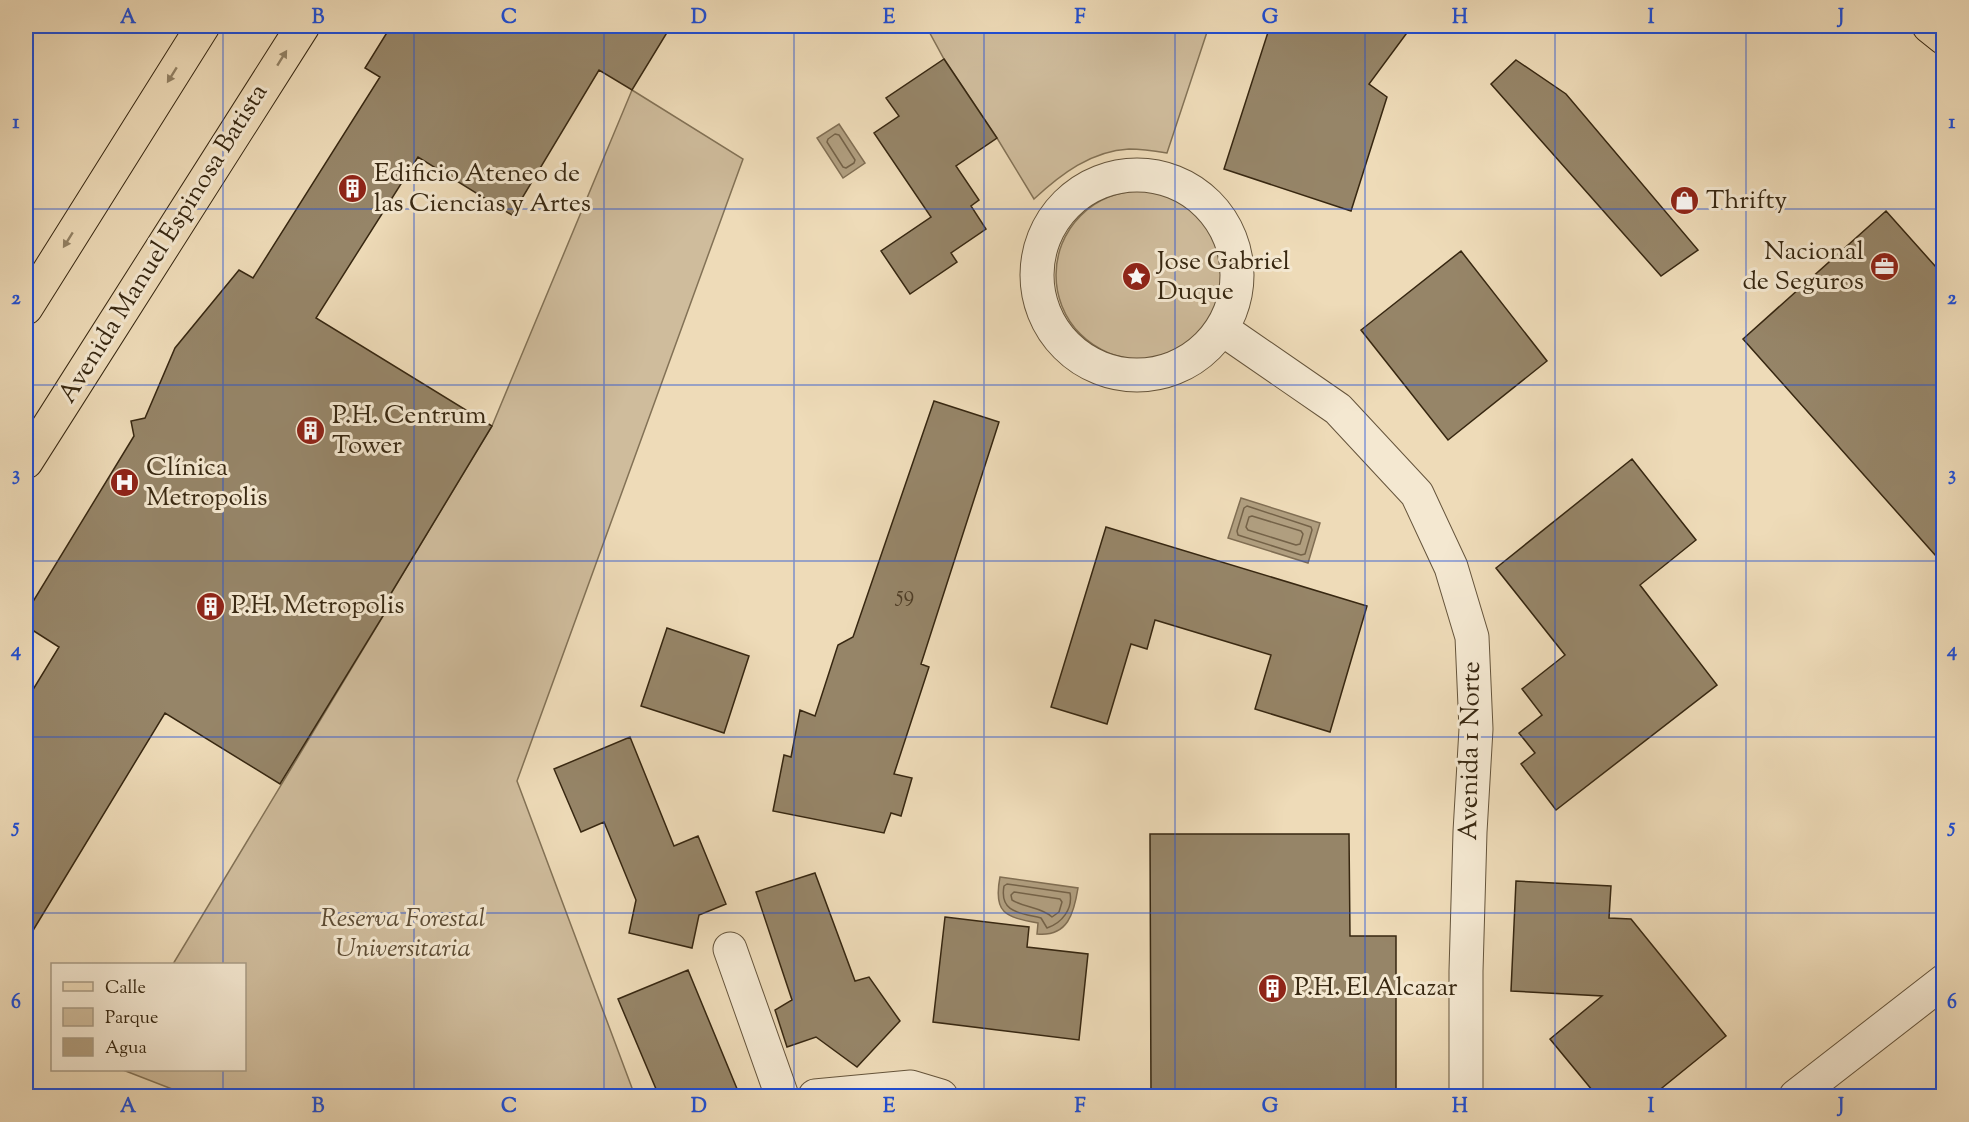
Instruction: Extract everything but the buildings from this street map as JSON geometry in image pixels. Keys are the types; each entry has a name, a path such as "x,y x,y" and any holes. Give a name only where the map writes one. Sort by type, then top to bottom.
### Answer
{"main road":[{"path":"26,308 203,26"},
{"name":"Avenida Manuel Espinosa Batista","path":"26,462 303,26"},
{"path":"1929,26 1944,38"}],"street":[{"path":"1150,175 1182,184 1209,204 1228,232 1237,264 1235,298 1222,329 1200,354 1172,370 1140,376 1108,371 1078,357 1055,333 1041,304 1037,270 1043,238 1061,210 1086,188 1117,176 1150,175"},
{"name":"Avenida 1 Norte","path":"1222,329 1338,409 1417,494 1451,567 1472,637 1476,729 1466,971 1466,1096"},
{"path":"730,949 782,1096"},
{"path":"1796,1096 1944,981"},
{"path":"815,1096 911,1087 941,1096"}],"green space":[{"path":"926,26 1209,26 1167,153 1129,149 1102,154 1077,165 1034,199 997,138 944,59"},
{"name":"Reserva Forestal Universitaria","path":"632,90 743,159 517,781 635,1096 190,1096 126,1071 246,1071 246,963 174,963 394,598 390,595 492,426"},
{"path":"1140,191 1172,198 1186,205 1199,216 1210,229 1217,243 1224,275 1217,307 1210,321 1199,334 1186,345 1172,352 1140,359 1108,352 1094,345 1081,334 1070,321 1063,307 1056,275 1063,243 1070,229 1081,216 1094,205 1108,198"}],"water":[{"path":"839,124 865,163 843,178 817,138"},
{"path":"1241,498 1320,523 1308,563 1228,538"},
{"path":"1000,877 1078,888 1068,922 1056,932 1037,934 1038,923 1010,915 1000,906 998,889"}],"place":[{"name":"Edificio Ateneo de las Ciencias y Artes","path":"353,189"},
{"name":"Thrifty","path":"1685,201"},
{"name":"Nacional de Seguros","path":"1885,267"},
{"name":"Jose Gabriel Duque","path":"1136,277"},
{"name":"P.H. Centrum Tower","path":"311,431"},
{"name":"Clínica Metropolis","path":"125,483"},
{"name":"P.H. Metropolis","path":"210,606"},
{"name":"P.H. El Alcazar","path":"1273,988"}]}
